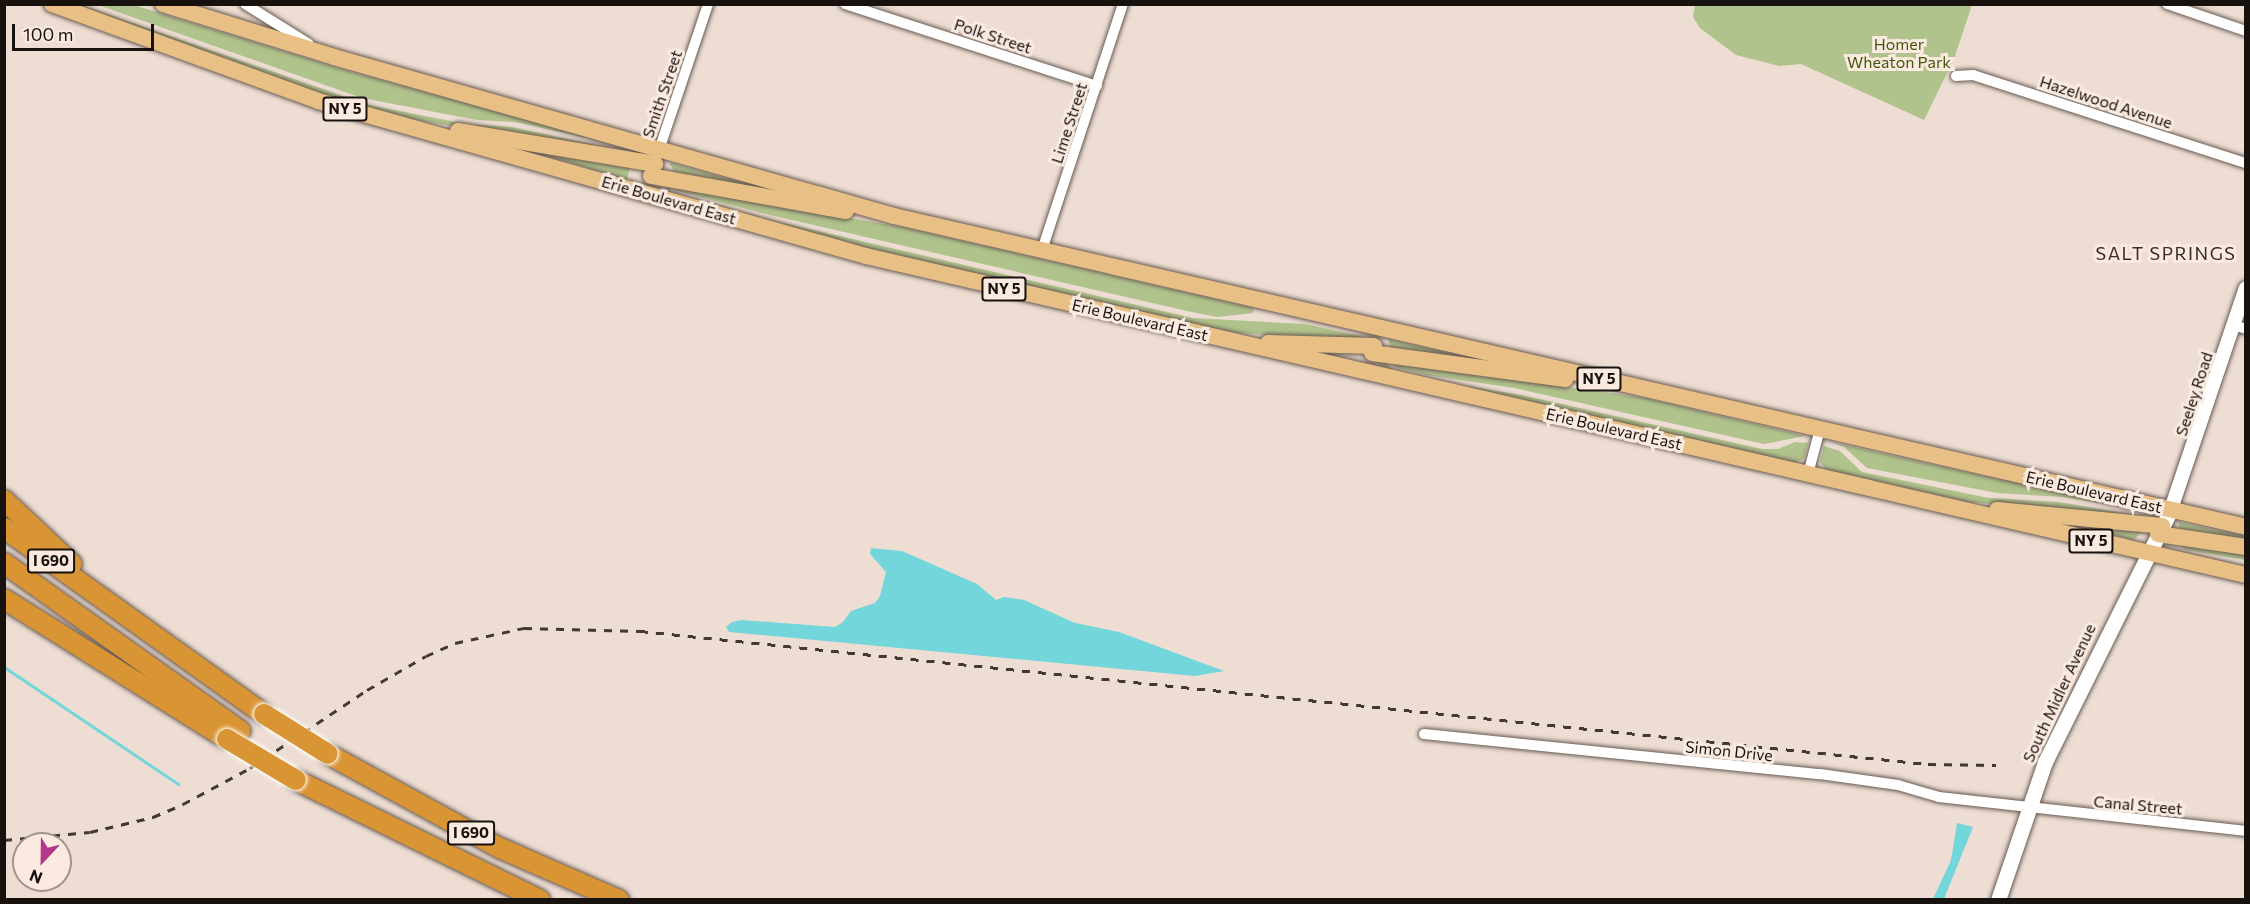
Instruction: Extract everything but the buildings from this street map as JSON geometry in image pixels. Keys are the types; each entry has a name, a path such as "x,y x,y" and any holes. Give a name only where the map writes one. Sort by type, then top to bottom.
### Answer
{"highway":[{"path":"4,500 98,592"},
{"name":"I 690","path":"4,528 98,592 264,714 328,754 500,848 619,900"},
{"name":"I 690","path":"4,563 233,735 384,825 540,900"},
{"path":"8,601 233,735"}],"main road":[{"name":"Erie Boulevard East","path":"52,4 277,87 866,256 2246,575"},
{"name":"Erie Boulevard East","path":"163,4 327,55 655,163 2246,527"},
{"path":"377,117 655,163 812,208 894,216"},
{"path":"1243,343 1373,350 1537,377 1616,382"},
{"path":"1951,507 2160,530 2246,547"},
{"name":"South Midler Avenue","path":"1998,900 2045,762 2171,509"}],"street":[{"path":"245,4 327,55"},
{"name":"Smith Street","path":"645,193 708,4"},
{"name":"Polk Street","path":"845,4 1097,86"},
{"name":"Lime Street","path":"1042,250 1123,4"},
{"path":"2168,4 2246,31"},
{"name":"Hazelwood Avenue","path":"1956,76 1973,75 2246,163"},
{"name":"Seeley Road","path":"2171,509 2240,327 2246,288"},
{"path":"1367,372 1378,328"},
{"path":"1808,474 1820,429"},
{"name":"Simon Drive","path":"1424,734 1820,774 1898,785 1939,797 2028,808"},
{"name":"Canal Street","path":"2028,808 2246,831"}],"green space":[{"name":"Homer Wheaton Park","path":"1695,4 1972,5 1954,59 1924,120 1801,64 1779,66 1736,55 1700,28 1693,17"},
{"path":"60,5 81,5 369,105 466,124 512,127 633,153 632,159 359,109"},
{"path":"98,5 134,5 348,71 622,146 515,122 477,120 362,98"},
{"path":"529,150 630,167 627,180"},
{"path":"669,163 671,163 778,193 676,174"},
{"path":"669,186 671,194 753,216 1193,318 1305,324 1361,336 1360,342 1227,332 788,231 663,192"},
{"path":"675,187 907,228 1254,308 1253,313 1217,317 1187,311 770,215 677,191"},
{"path":"1388,339 1427,348 1495,365 1392,352"},
{"path":"1380,360 1385,360 1394,373 1405,376 1522,395 1762,449 1778,449 1795,442 1808,443 1804,459 1794,463 1533,402 1384,373 1380,369"},
{"path":"1390,361 1645,398 1805,436 1764,444 1514,388 1426,375 1395,367"},
{"path":"1831,442 1997,479 2038,484 2136,509 2062,497 1997,493 1867,468 1844,447"},
{"path":"1824,446 1840,451 1862,472 1989,498 2059,502 2147,517 1968,502 1826,470 1820,462"},
{"path":"2178,522 2245,536 2245,543 2182,533"},
{"path":"2065,523 2141,532 2134,540"},
{"path":"2181,546 2245,552 2245,560 2186,550"}],"water":[{"path":"871,548 902,551 977,584 996,600 1004,597 1024,600 1075,623 1119,632 1224,671 1195,676 729,632 726,627 732,622 742,620 835,627 843,622 851,611 875,603 880,596 886,572 870,554"},
{"path":"1957,823 1973,827 1944,899 1933,899 1951,860"}],"waterway":[{"path":"4,667 178,784"}],"railway":[{"path":"4,840 90,832 153,817 183,804 250,768 367,690 426,656 455,643 524,628 640,631 1928,764 1996,765"}],"district":[{"name":"SALT SPRINGS","path":"2166,253"}]}
